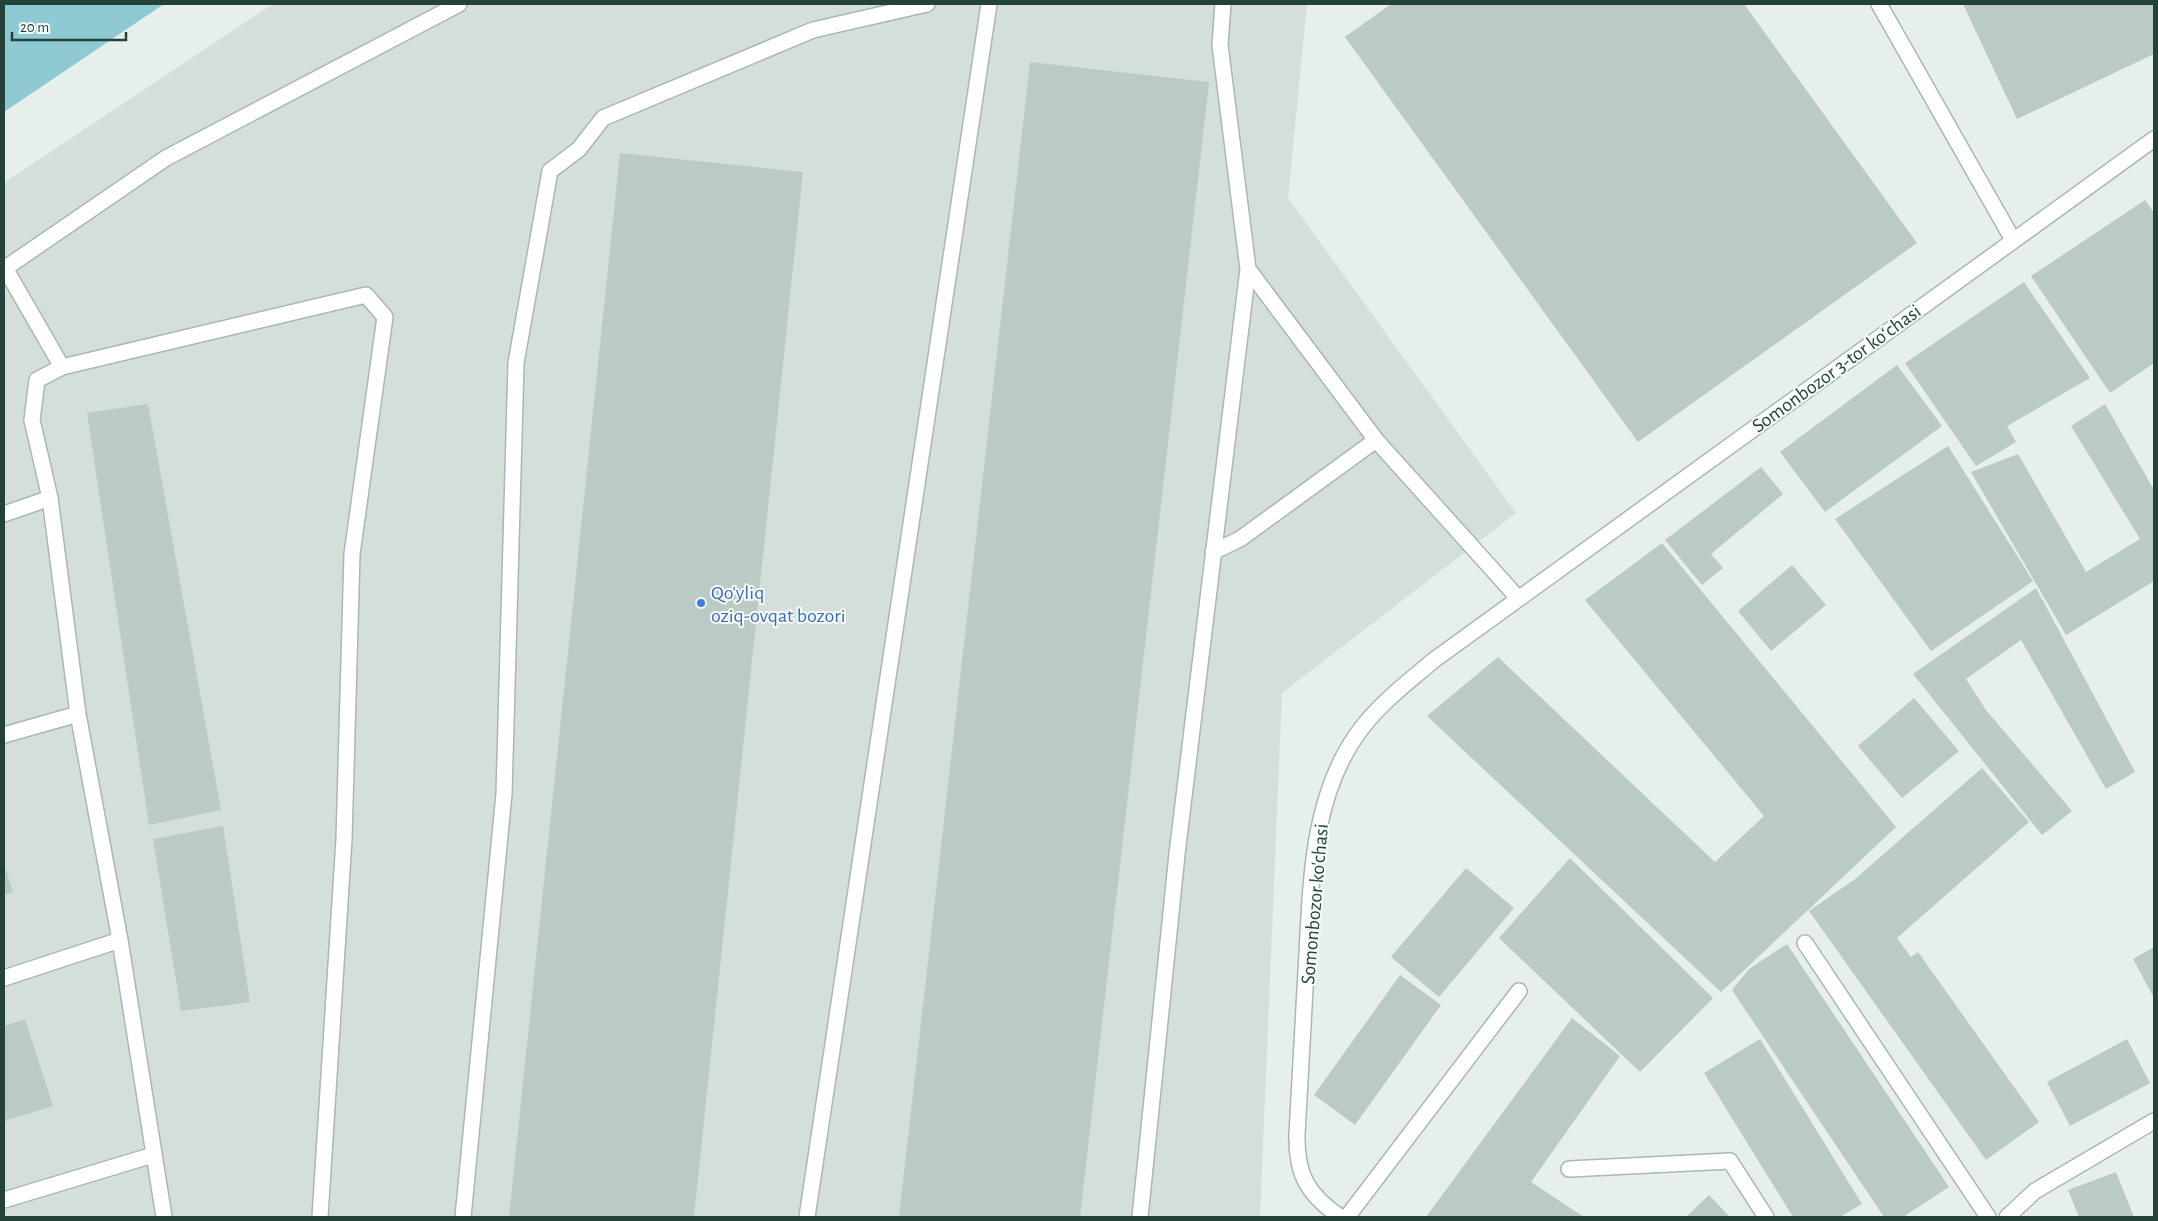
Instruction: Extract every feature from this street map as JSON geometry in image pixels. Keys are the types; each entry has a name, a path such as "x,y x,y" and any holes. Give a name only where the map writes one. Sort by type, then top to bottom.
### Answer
{"street":[{"path":"62,367 5,268 166,158 459,4"},
{"path":"463,1217 504,794 516,363 550,171 579,149 603,118 813,30 927,4"},
{"path":"807,1217 989,4"},
{"path":"1140,1217 1177,854 1248,269 1220,44 1223,4"},
{"path":"1879,4 2013,240"},
{"name":"Somonbozor 3-tor koʻchasi","path":"1518,598 2154,139"},
{"path":"1248,269 1376,440 1518,598"},
{"path":"164,1217 120,940 78,714 50,498 32,420 37,380 62,367 366,295 385,317 352,554 344,839 320,1217"},
{"path":"1213,552 1240,539 1376,440"},
{"path":"4,514 50,498"},
{"name":"Somonbozor ko'chasi","path":"1340,1217 1322,1204 1304,1181 1299,1170 1297,1146 1310,902 1317,835 1322,813 1329,791 1347,751 1374,714 1393,694 1434,660 1518,598"},
{"path":"4,735 78,714"},
{"path":"4,978 120,940"},
{"path":"1805,943 1988,1217"},
{"path":"1347,1217 1519,991"},
{"path":"2007,1217 2035,1190 2154,1121"},
{"path":"4,1200 153,1155"},
{"path":"1569,1169 1730,1161 1766,1217"}],"shaded area":[{"name":"Qo'yliq oziq-ovqat bozori","path":"273,4 1307,4 1288,198 1516,513 1282,693 1260,1217 4,1217 4,183"}],"water":[{"path":"4,4 164,4 4,112"}],"building":[{"path":"1391,4 1744,4 1917,243 1638,442 1345,37"},
{"path":"1963,4 2154,4 2154,54 2017,119"},
{"path":"1030,62 1209,82 1080,1217 899,1217"},
{"path":"620,153 803,172 694,1217 509,1217"},
{"path":"2145,200 2154,213 2154,363 2110,393 2031,276"},
{"path":"2024,282 2090,378 2007,426 2016,442 1976,466 1905,363"},
{"path":"1897,365 1942,426 1825,512 1780,452"},
{"path":"148,404 221,810 149,825 87,413"},
{"path":"2105,404 2154,490 2154,581 2066,635 1971,472 2018,454 2086,572 2140,539 2071,426"},
{"path":"1948,446 2033,581 1931,651 1835,519"},
{"path":"1761,467 1783,494 1711,554 1723,568 1702,585 1665,540"},
{"path":"1662,543 1896,827 1721,992 1427,716 1498,657 1715,862 1764,816 1585,600"},
{"path":"1792,565 1826,605 1771,651 1738,611"},
{"path":"2036,588 2135,772 2106,789 2021,640 1966,679 1986,710 2072,811 2042,835 1913,674"},
{"path":"1914,698 1959,751 1902,798 1858,746"},
{"path":"1982,768 2029,822 1897,938 1911,957 1918,952 2039,1122 1986,1160 1809,911 1855,879"},
{"path":"223,826 250,1002 181,1011 153,839"},
{"path":"1570,858 1713,998 1640,1072 1499,938"},
{"path":"4,864 13,892 4,895"},
{"path":"1466,868 1514,908 1439,997 1391,957"},
{"path":"1787,944 1949,1187 1903,1217 1884,1217 1732,990 1749,969"},
{"path":"2154,947 2154,998 2133,959"},
{"path":"1400,975 1441,1005 1355,1125 1314,1095"},
{"path":"1572,1018 1620,1056 1531,1182 1584,1217 1426,1217"},
{"path":"25,1019 53,1106 4,1121 4,1026"},
{"path":"1760,1039 1862,1204 1840,1217 1793,1217 1704,1073"},
{"path":"2127,1039 2150,1083 2070,1126 2047,1082"},
{"path":"2116,1172 2134,1217 2079,1217 2068,1190"},
{"path":"1709,1195 1730,1217 1686,1217"}],"place":[{"name":"Qo'yliq oziq-ovqat bozori","path":"701,603"}]}
